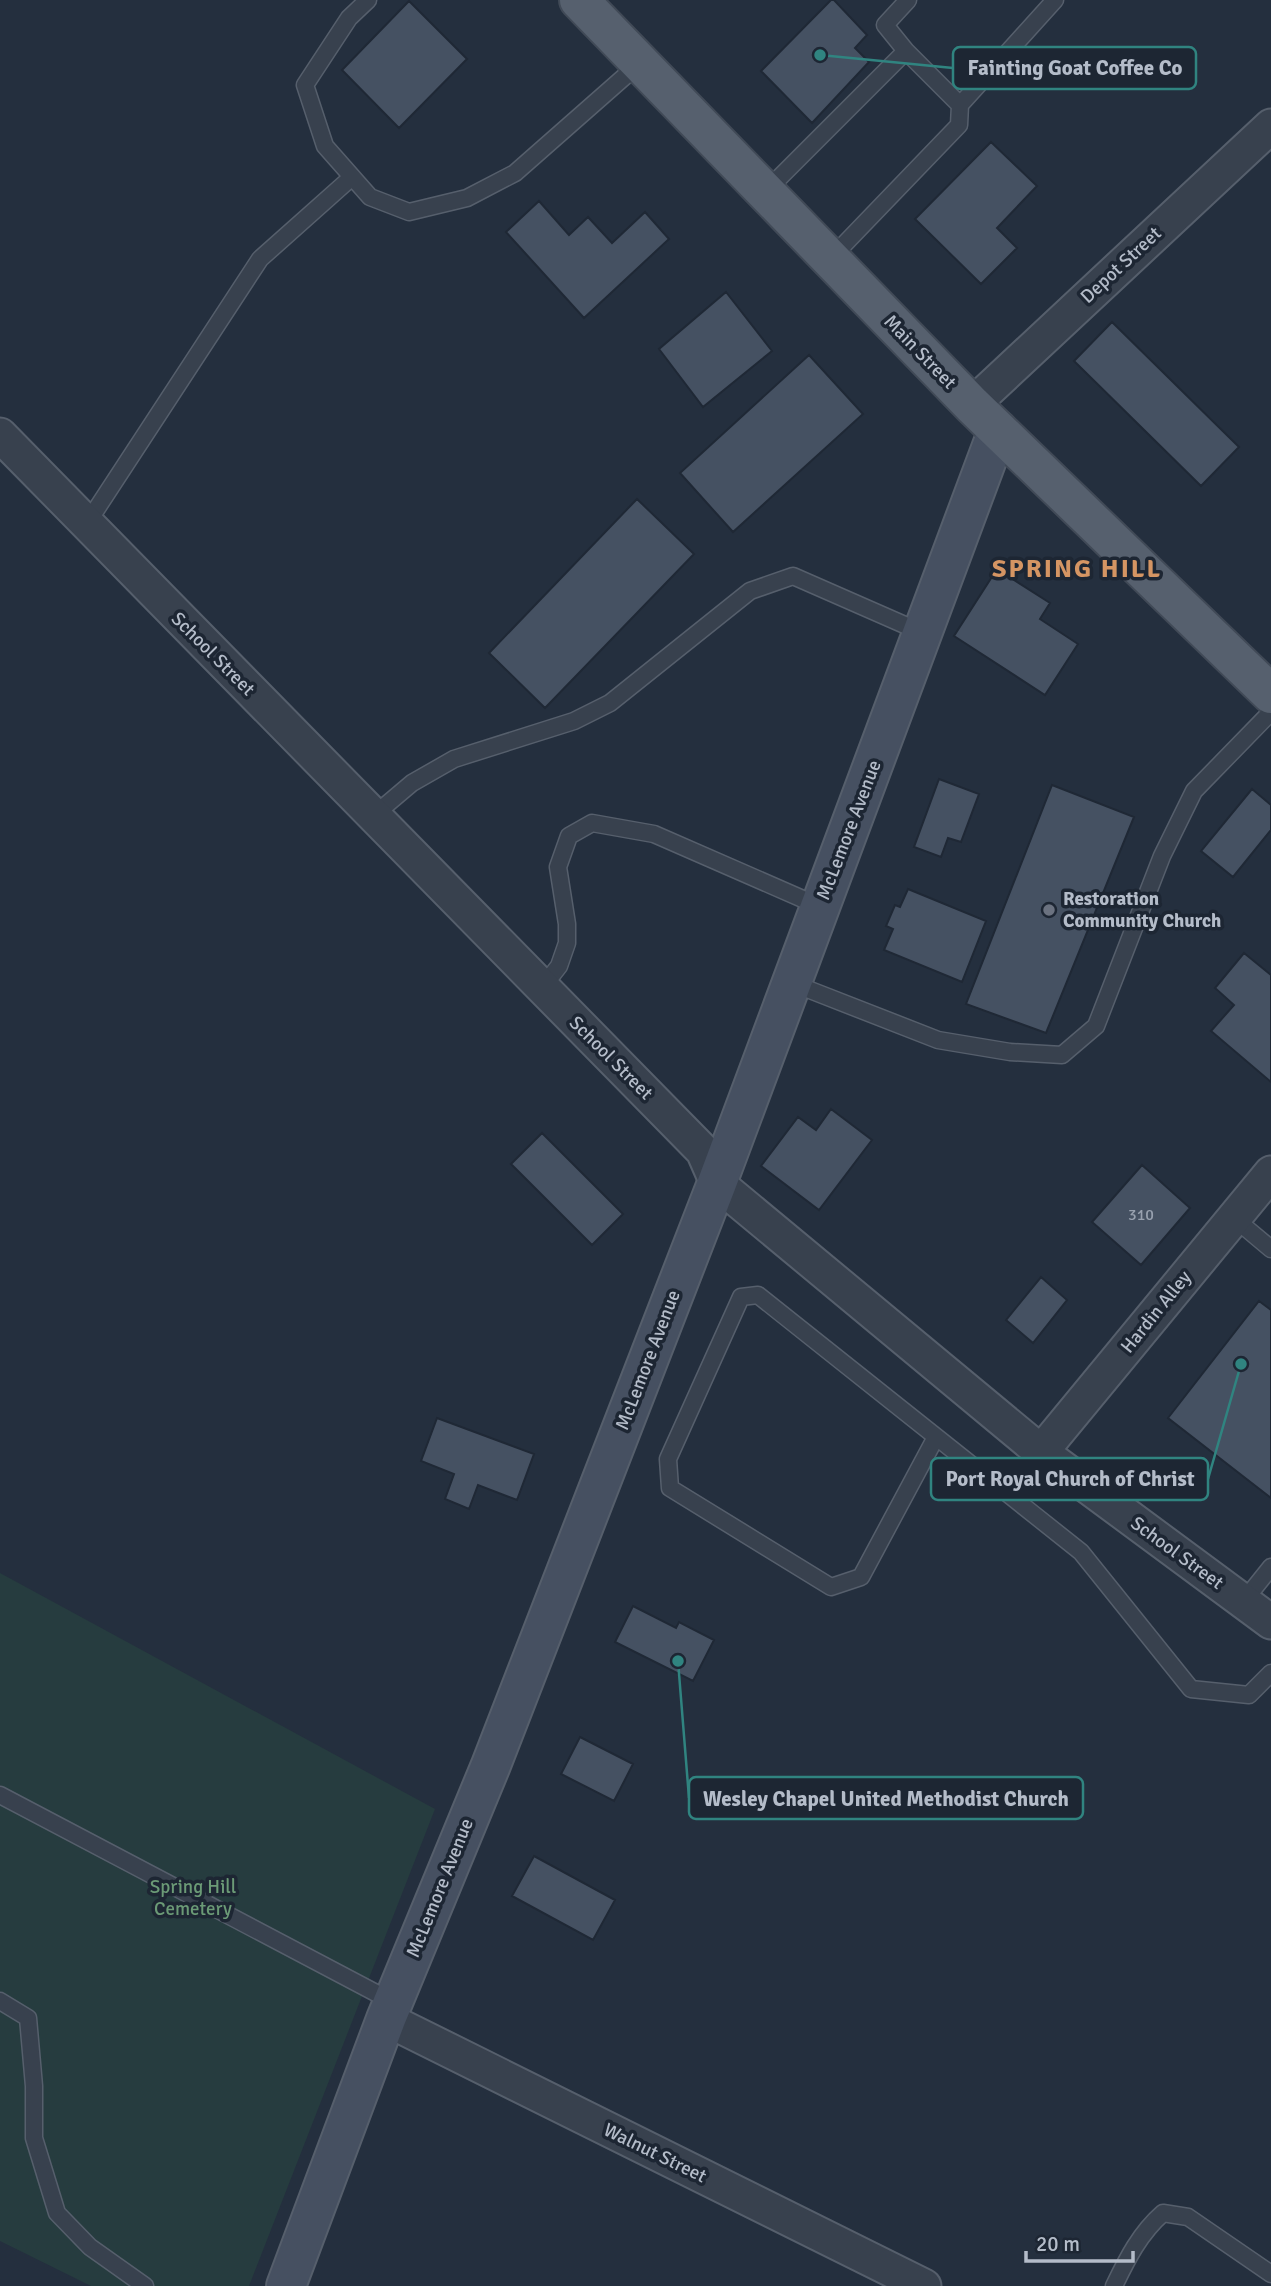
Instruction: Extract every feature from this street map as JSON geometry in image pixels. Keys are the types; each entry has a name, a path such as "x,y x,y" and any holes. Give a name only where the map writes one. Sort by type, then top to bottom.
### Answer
{"main road":[{"name":"Main Street","path":"579,0 985,418 1271,694"}],"street":[{"name":"Depot Street","path":"985,418 1271,126"},
{"name":"McLemore Avenue","path":"286,2286 390,2011 491,1765 717,1183 821,907 923,633 985,418"},
{"name":"School Street","path":"0,435 703,1151 717,1183 1041,1452 1271,1622"},
{"name":"Hardin Alley","path":"1041,1452 1271,1173"},
{"name":"Walnut Street","path":"390,2011 918,2285"}],"lane":[{"path":"368,0 349,18 306,85 325,146 370,197 409,212 467,198 515,173 640,64"},
{"path":"908,0 885,25 906,51 960,105"},
{"path":"830,259 959,125 960,105 1055,0"},
{"path":"765,192 906,51"},
{"path":"86,525 260,260 352,177"},
{"path":"373,816 412,783 454,759 574,721 610,703 750,591 793,576 923,633"},
{"path":"792,983 938,1040 1010,1052 1062,1055 1096,1026 1162,856 1194,791 1271,712"},
{"path":"542,988 559,966 567,943 567,924 558,867 569,836 592,822 654,834 821,907"},
{"path":"1234,1218 1271,1249"},
{"path":"936,1437 861,1577 831,1587 670,1488 668,1459 741,1297 758,1295 1081,1552 1191,1689 1249,1695 1271,1673"},
{"path":"1243,1602 1271,1567"},
{"path":"0,1795 390,2011"},
{"path":"0,2001 28,2018 34,2086 34,2138 57,2213 90,2248 145,2286"},
{"path":"1114,2286 1131,2251 1163,2213 1188,2217 1271,2274"}],"green space":[{"name":"Spring Hill Cemetery","path":"0,1573 435,1809 249,2286 91,2286 0,2241"}],"building":[{"path":"831,0 867,35 855,48 869,62 812,123 761,71"},
{"path":"409,1 467,59 399,128 342,70"},
{"path":"991,142 1037,186 997,228 1017,248 981,284 915,219"},
{"path":"539,201 569,235 588,217 612,243 645,212 669,239 584,318 506,232"},
{"path":"726,292 772,351 703,407 659,349"},
{"path":"1112,322 1239,447 1201,486 1074,361"},
{"path":"809,355 863,414 733,532 680,473"},
{"path":"637,499 694,554 545,708 489,653"},
{"path":"997,569 1050,603 1040,619 1078,644 1045,695 954,636"},
{"path":"939,779 979,794 961,842 948,838 941,857 914,847"},
{"name":"Restoration Community Church","path":"1052,785 1134,817 1046,1033 966,1004"},
{"path":"1252,789 1271,805 1271,830 1233,877 1201,851"},
{"path":"908,889 986,921 962,982 884,950 893,929 886,926 895,905 900,907"},
{"path":"1244,953 1271,975 1271,1082 1211,1031 1234,1005 1215,988"},
{"path":"831,1109 872,1140 819,1210 761,1166 798,1117 816,1130"},
{"path":"542,1133 623,1214 592,1245 511,1164"},
{"path":"1142,1165 1190,1208 1141,1265 1092,1222"},
{"path":"1041,1277 1067,1300 1033,1343 1006,1320"},
{"path":"1259,1301 1271,1310 1271,1498 1168,1418"},
{"path":"437,1418 534,1454 517,1500 478,1485 469,1509 445,1499 454,1474 421,1461"},
{"path":"633,1606 676,1628 679,1622 714,1640 693,1681 615,1642"},
{"path":"580,1737 633,1764 614,1801 561,1774"},
{"path":"534,1856 615,1900 593,1940 512,1896"}],"place":[{"name":"Fainting Goat Coffee Co","path":"820,55"},
{"name":"Restoration Community Church","path":"1049,910"},
{"name":"Port Royal Church of Christ","path":"1241,1364"},
{"name":"Wesley Chapel United Methodist Church","path":"678,1661"}],"district":[{"name":"SPRING HILL","path":"1077,569"}]}
